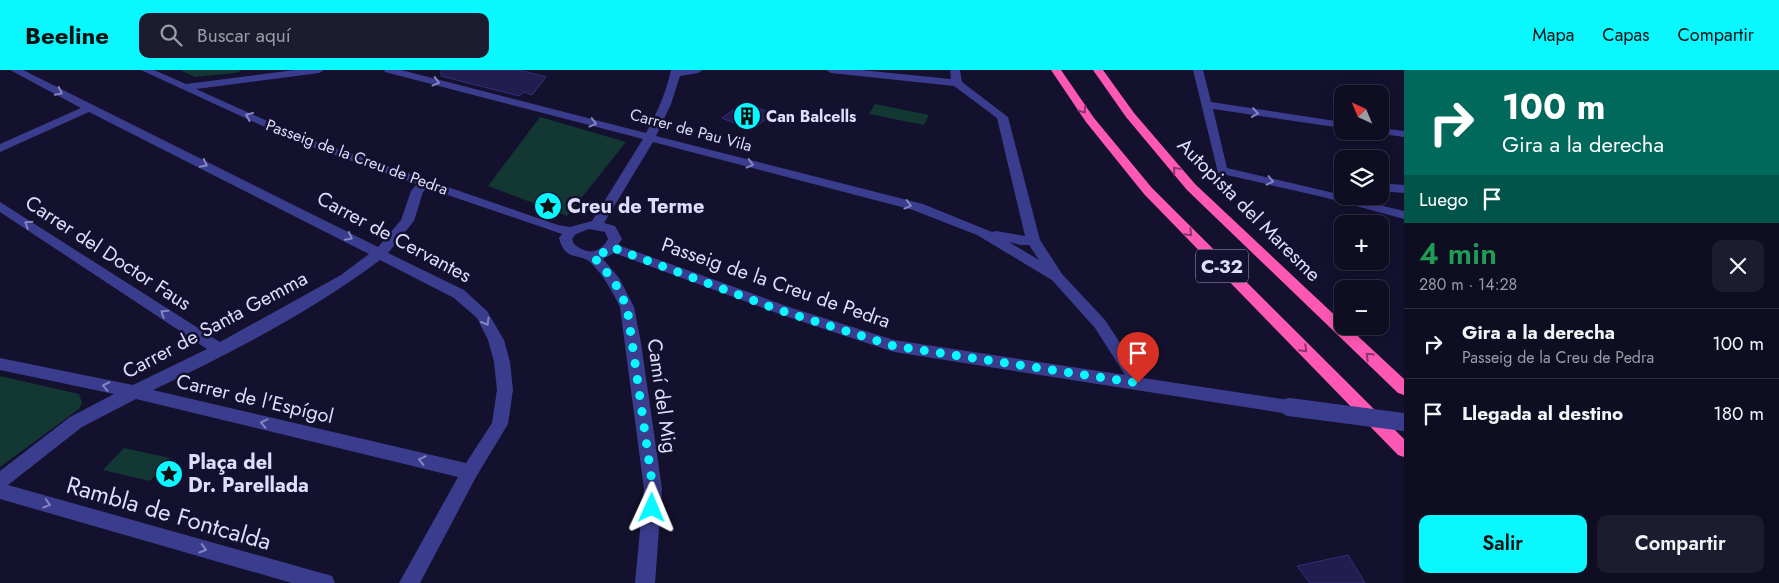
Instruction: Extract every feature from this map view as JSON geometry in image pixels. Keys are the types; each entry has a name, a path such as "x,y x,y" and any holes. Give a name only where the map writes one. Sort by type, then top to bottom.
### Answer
{"highway":[{"name":"C-32","path":"1056,70 1090,120 1148,191 1404,450"},
{"name":"Autopista del Maresme","path":"1098,70 1130,116 1191,187 1404,389"}],"street":[{"name":"Carrer de Cervantes","path":"15,70 459,294 482,315 496,340 502,362 505,390 500,424 470,472 409,583"},
{"name":"Passeig de la Creu de Pedra","path":"146,70 299,139 556,229 572,231"},
{"path":"184,87 319,70"},
{"name":"Carrer de Pau Vila","path":"389,70 918,208 982,232 1022,242 1033,240"},
{"path":"596,225 649,138 671,95 676,72 698,70"},
{"path":"831,70 956,76 1002,118 1033,240 1057,277 1100,324 1138,383"},
{"path":"1198,70 1222,170 1334,194"},
{"path":"1206,106 1334,124"},
{"path":"0,148 91,107"},
{"path":"1389,132 1404,134"},
{"name":"Carrer de Santa Gemma","path":"0,481 76,422 306,303 346,278 380,253 407,221 417,191 425,182"},
{"path":"1389,188 1404,189"},
{"path":"1377,205 1404,215"},
{"name":"Carrer del Doctor Faus","path":"0,206 219,349"},
{"path":"596,225 610,229 614,234 615,239 611,247 605,252 593,256 576,254 568,249 565,243 567,236 572,231 580,227 596,225"},
{"name":"Carrer de Pau Vila","path":"982,232 1057,277"},
{"name":"Passeig de la Creu de Pedra","path":"611,247 779,310 894,346 1289,407 1404,422"},
{"name":"Camí del Mig","path":"593,256 614,281 627,307 633,343 653,489 645,583"},
{"name":"Carrer de l'Espígol","path":"0,364 134,392 470,472"},
{"name":"Rambla de Fontcalda","path":"0,491 325,583"}],"green space":[{"path":"180,70 242,70 236,73 195,77"},
{"path":"875,104 929,115 924,125 869,114"},
{"path":"540,117 626,142 567,216 488,186"},
{"path":"0,376 79,394 82,403 79,409 0,467"},
{"path":"124,448 170,458 150,481 103,470"}],"building":[{"path":"441,70 519,70 546,77 532,95 524,92 519,96 441,76"},
{"name":"Can Balcells","path":"744,102 773,114 751,130 722,118"},
{"path":"1348,555 1365,583 1310,583 1297,566"}],"place":[{"name":"Can Balcells","path":"747,116"},
{"name":"Creu de Terme","path":"548,206"},
{"name":"Plaça del Dr. Parellada","path":"169,474"}],"route":[{"path":"652,508 653,489 627,307 614,281 593,256 605,252 611,247 779,310 831,328 894,346 1138,383"}]}
